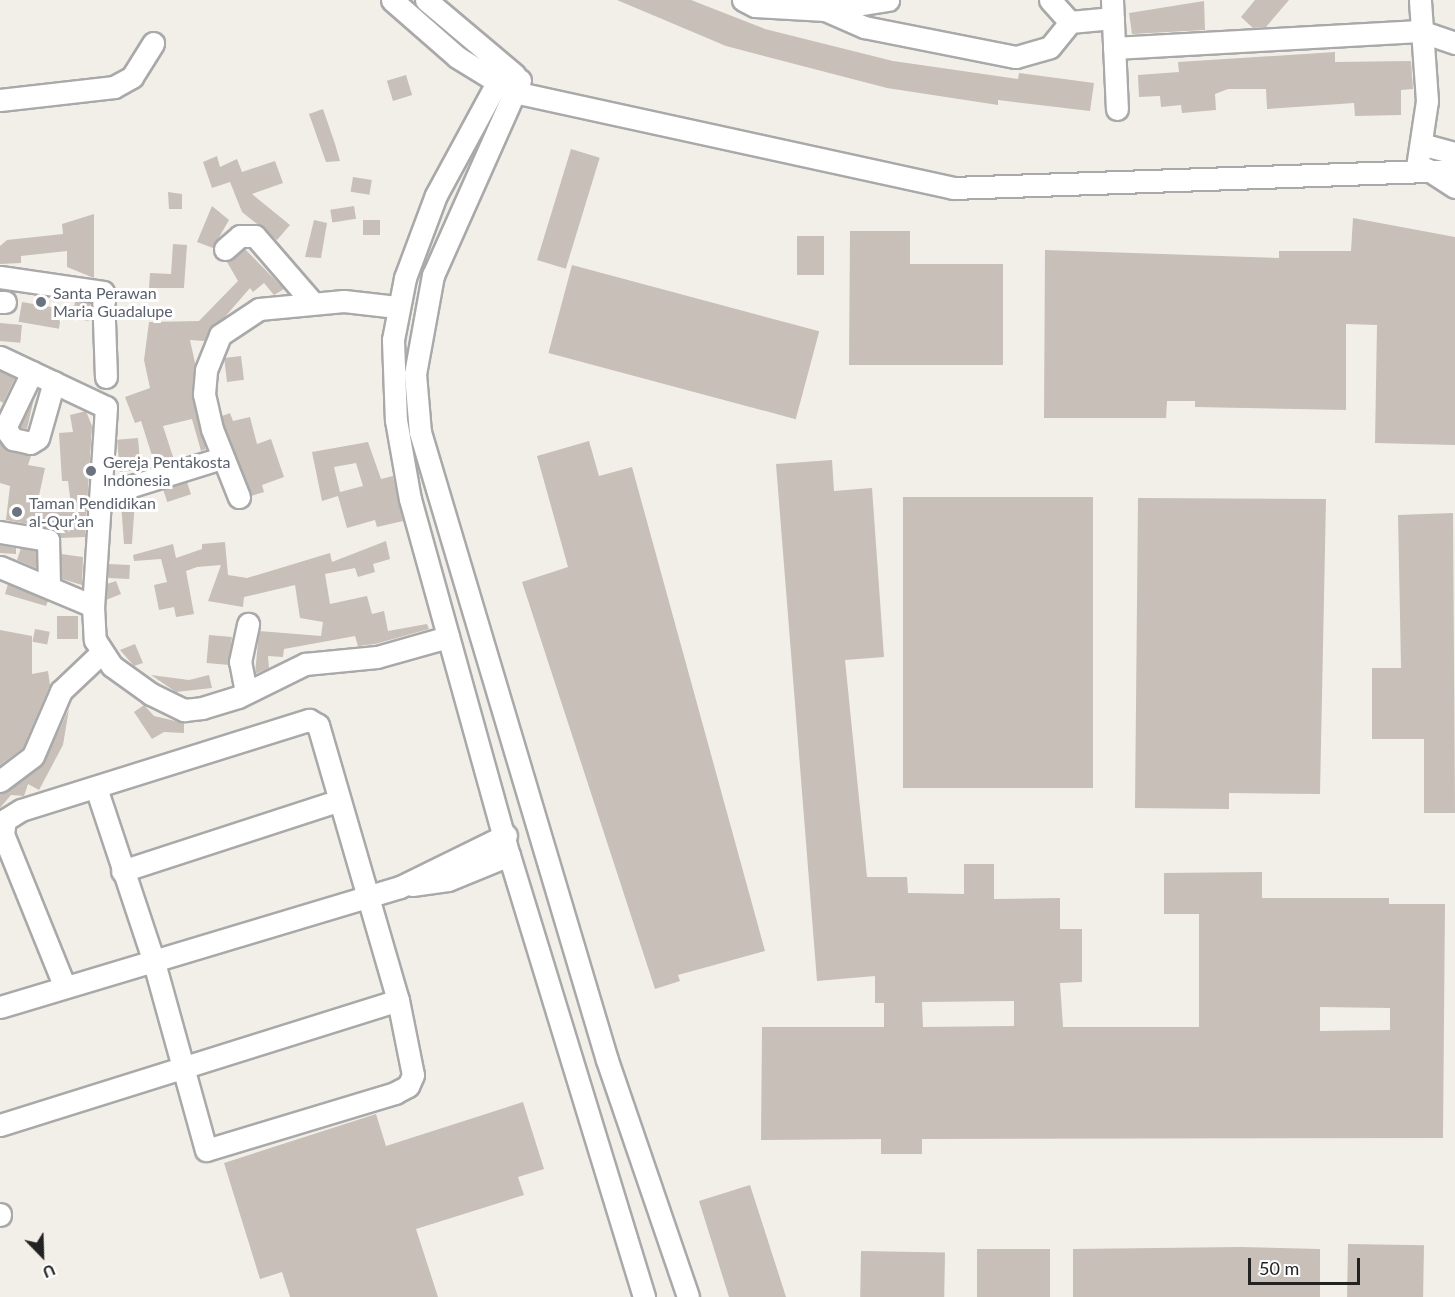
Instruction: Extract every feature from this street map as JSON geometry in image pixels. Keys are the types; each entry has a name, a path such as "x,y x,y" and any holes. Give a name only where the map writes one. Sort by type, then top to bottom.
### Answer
{"street":[{"path":"392,0 537,99 967,190 1422,168 1455,170"},
{"path":"426,0 509,81"},
{"path":"751,2 825,10 888,0"},
{"path":"1050,0 1070,22"},
{"path":"1420,0 1420,31 1427,101 1421,144 1422,168"},
{"path":"825,10 864,27 1016,57 1050,48 1070,22 1113,9 1117,108"},
{"path":"1114,48 1420,31 1455,43"},
{"path":"0,100 114,87 132,77 153,43"},
{"path":"509,81 436,195 397,307 396,420 448,637 644,1297"},
{"path":"509,81 433,275 415,374 429,475 607,1060 688,1297"},
{"path":"1421,144 1455,153"},
{"path":"1422,168 1455,187"},
{"path":"225,249 240,236 255,236 313,303"},
{"path":"0,277 103,292 105,377"},
{"path":"239,497 222,458 204,394 206,370 220,335 259,309 313,303 397,307"},
{"path":"0,357 106,407 103,495 93,606 100,654 151,694 184,710 246,692 305,664 377,657 448,637"},
{"path":"32,372 5,428 13,439 30,443 38,438 54,382"},
{"path":"103,495 222,458"},
{"path":"0,532 48,540 49,583"},
{"path":"0,567 49,583 93,606"},
{"path":"246,692 240,662 248,624"},
{"path":"0,781 33,756 62,691 100,654"},
{"path":"475,724 502,717"},
{"path":"64,985 3,834 5,820 21,810 309,720 318,724 338,801 398,1000 413,1075 408,1086 395,1093 206,1150 153,959 96,788"},
{"path":"122,871 338,801"},
{"path":"0,1007 64,985 400,887 448,880 508,845"},
{"path":"0,1125 398,1000"}],"building":[{"path":"617,0 691,0 765,29 893,61 1018,79 1019,73 1094,83 1090,111 998,100 998,105 887,88 726,46"},
{"path":"1255,0 1289,0 1266,27 1253,28 1241,17"},
{"path":"1204,1 1205,30 1132,34 1129,13"},
{"path":"1335,52 1335,62 1411,61 1413,89 1401,90 1401,115 1355,116 1354,103 1267,109 1266,89 1228,89 1215,94 1216,110 1182,113 1181,105 1161,107 1160,96 1139,97 1138,75 1179,72 1178,62"},
{"path":"406,75 412,95 393,101 387,81"},
{"path":"323,109 340,161 326,162 309,114"},
{"path":"571,149 600,158 566,269 537,260"},
{"path":"217,156 220,167 237,159 242,172 275,161 283,183 252,194 290,225 277,240 242,212 230,182 212,188 203,162"},
{"path":"353,177 372,180 369,195 351,192"},
{"path":"168,192 182,194 182,209 169,209"},
{"path":"212,206 229,220 213,248 197,242"},
{"path":"354,206 356,219 332,223 330,210"},
{"path":"94,214 94,278 67,267 67,251 21,256 21,263 0,264 0,246 7,240 63,234 62,224"},
{"path":"1353,218 1455,237 1455,445 1375,443 1377,325 1346,324 1346,410 1195,407 1195,401 1167,401 1166,418 1044,418 1045,250 1279,258 1279,251 1351,251"},
{"path":"314,220 327,223 321,258 305,257"},
{"path":"363,220 380,220 380,235 363,235"},
{"path":"850,231 910,231 910,264 1003,264 1003,365 849,365"},
{"path":"797,236 824,236 824,275 797,275"},
{"path":"173,244 187,245 184,288 149,288 150,273 171,274"},
{"path":"245,249 284,289 274,295 264,283 253,292 250,288 204,341 190,340 195,363 192,397 206,449 201,451 192,419 163,426 174,460 155,465 141,421 135,423 125,397 150,388 144,360 149,322 199,321 238,281 227,262"},
{"path":"572,265 819,331 796,419 548,353"},
{"path":"75,301 91,303 89,321 73,319"},
{"path":"22,302 62,309 59,329 19,322"},
{"path":"0,323 22,325 20,343 0,341"},
{"path":"241,356 244,380 227,382 224,358"},
{"path":"0,371 15,378 3,403 0,401"},
{"path":"34,398 27,429 21,428 20,427"},
{"path":"86,411 92,426 85,537 60,538 51,528 6,520 10,486 0,483 0,443 31,456 28,465 45,468 37,505 71,505 68,481 62,481 59,433 73,432 70,415"},
{"path":"230,413 233,421 250,417 257,444 271,439 284,477 262,485 264,492 251,496 224,425 222,416"},
{"path":"138,438 141,470 120,472 117,440"},
{"path":"589,441 599,476 632,467 765,951 678,975 680,981 655,989 522,582 568,567 537,456"},
{"path":"368,442 381,479 393,476 403,521 377,527 375,520 347,528 338,496 322,501 312,452","holes":["356,463 363,486 340,492 334,467"]},
{"path":"832,460 834,491 872,488 884,657 845,660 867,877 907,877 908,893 964,894 964,864 994,864 994,899 1060,898 1060,929 1082,929 1082,982 1060,983 1063,1027 1199,1027 1199,914 1164,914 1164,873 1262,872 1262,898 1389,898 1389,904 1445,904 1443,1138 922,1139 922,1154 881,1154 881,1139 761,1140 762,1027 884,1027 884,1003 875,1003 875,976 817,981 776,464","holes":["1014,1001 1014,1026 923,1027 922,1002","1320,1007 1390,1008 1390,1030 1320,1031"]},
{"path":"187,482 191,494 167,502 163,490"},
{"path":"143,496 135,500 132,544 124,544 121,503"},
{"path":"903,497 1093,497 1093,788 903,788"},
{"path":"1138,498 1326,499 1320,794 1229,793 1229,809 1135,808"},
{"path":"1453,513 1455,813 1424,813 1424,739 1372,739 1372,668 1401,668 1398,515"},
{"path":"386,541 390,559 373,564 375,572 358,577 355,568 325,574 330,604 367,596 372,614 384,611 388,631 427,624 429,629 375,644 358,646 355,636 284,649 283,657 268,656 269,668 255,674 259,631 321,636 323,622 300,618 295,585 244,597 243,607 208,601 221,565 197,567 186,571 194,614 176,617 174,607 159,610 154,585 167,582 161,559 134,561 133,555 173,544 176,558 202,549 202,544 225,542 228,575 247,578 330,553 332,562"},
{"path":"0,545 16,548 16,554 0,553"},
{"path":"21,548 36,551 36,568 17,560"},
{"path":"61,554 83,557 82,585 62,579"},
{"path":"109,564 130,565 129,579 108,578"},
{"path":"116,581 121,594 106,600 107,584"},
{"path":"8,584 48,601 46,606 5,594"},
{"path":"57,616 78,616 78,639 57,639"},
{"path":"35,629 50,632 47,645 33,642"},
{"path":"0,630 32,636 32,674 48,671 50,685 23,748 0,765"},
{"path":"209,635 232,637 229,665 207,663"},
{"path":"135,644 143,663 134,666 120,650"},
{"path":"151,675 189,680 209,675 212,688 176,692"},
{"path":"144,705 154,716 184,723 184,733 164,732 152,739 134,712"},
{"path":"69,709 63,745 39,790 28,784 24,796 11,795 0,808 0,794 44,762"},
{"path":"523,1102 544,1169 518,1177 524,1195 416,1229 438,1297 290,1297 282,1272 260,1279 224,1163 376,1114 386,1146"},
{"path":"750,1185 786,1297 729,1297 699,1201"},
{"path":"1348,1244 1424,1245 1423,1297 1347,1297"},
{"path":"1240,1247 1320,1249 1320,1297 1073,1297 1073,1249"},
{"path":"977,1249 1050,1249 1050,1297 977,1297"},
{"path":"861,1251 945,1252 944,1297 860,1297"}],"place":[{"name":"Santa Perawan Maria Guadalupe","path":"41,302"},
{"name":"Gereja Pentakosta Indonesia","path":"91,471"},
{"name":"Taman Pendidikan al-Qur’an","path":"17,512"}]}
